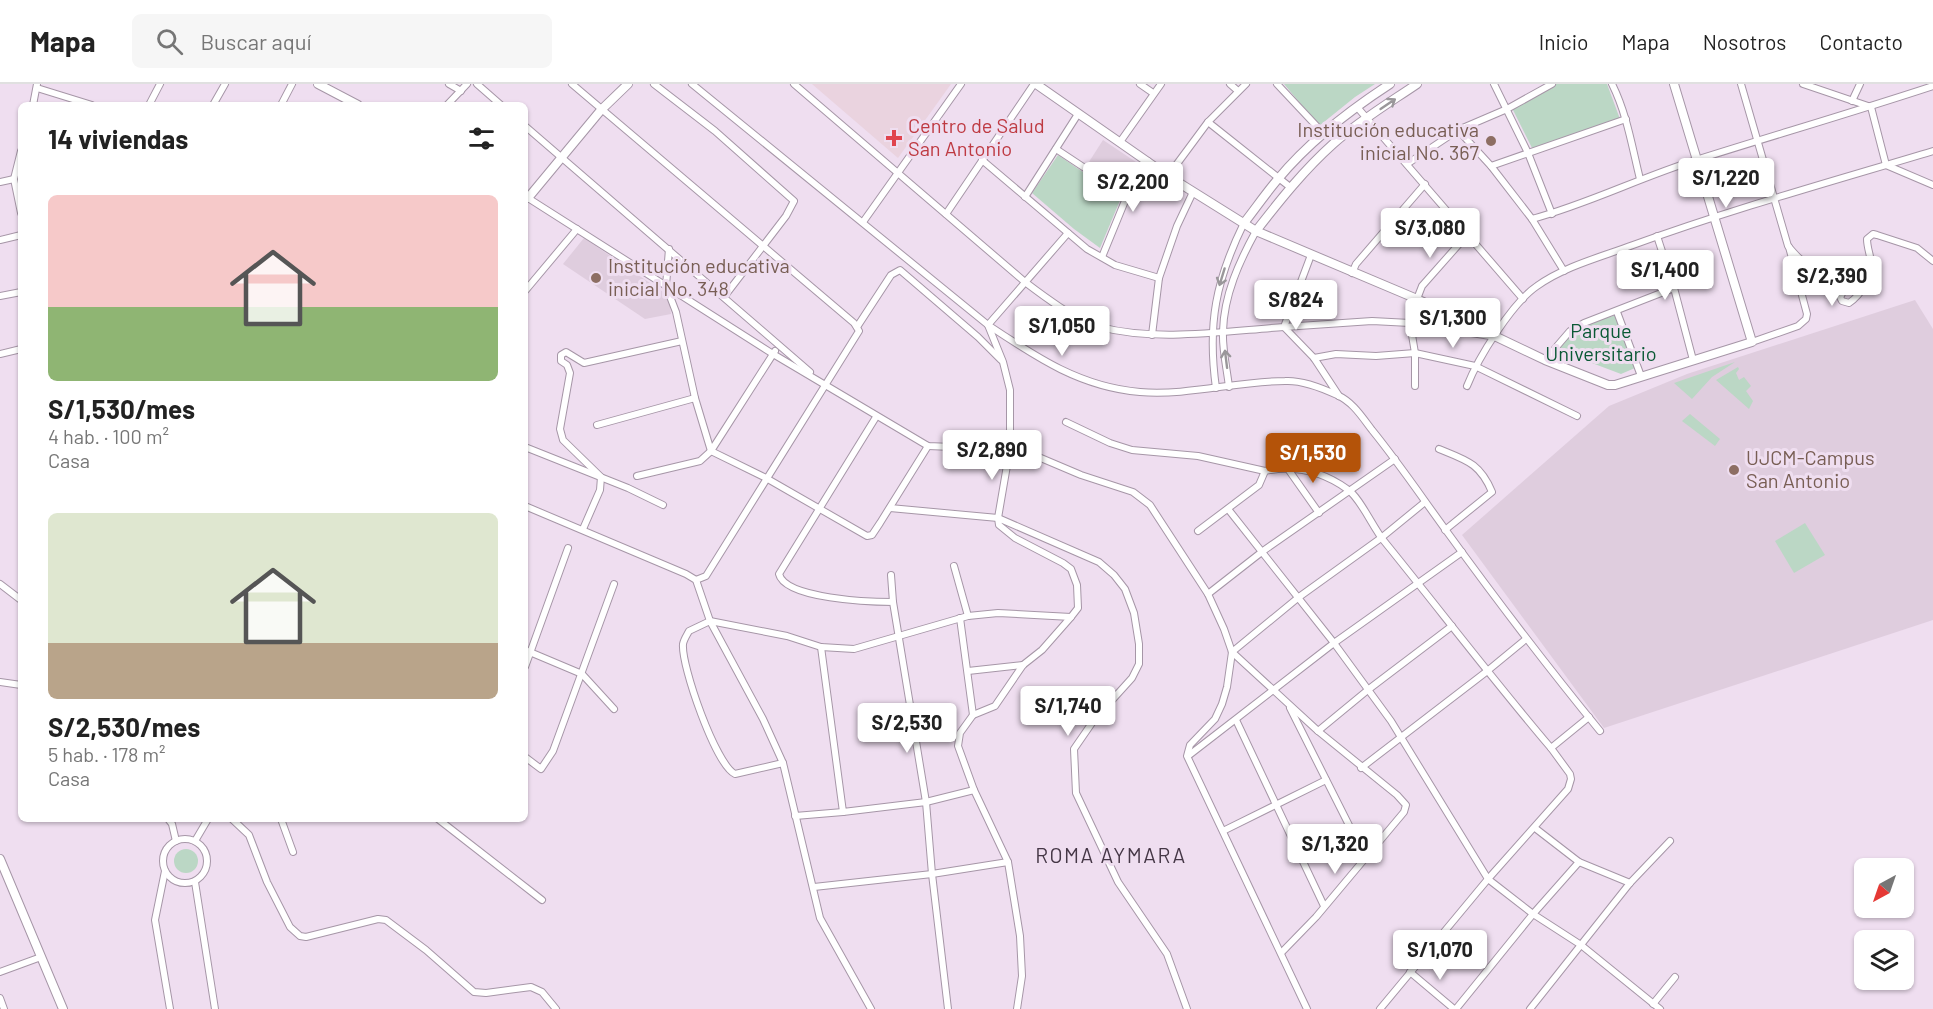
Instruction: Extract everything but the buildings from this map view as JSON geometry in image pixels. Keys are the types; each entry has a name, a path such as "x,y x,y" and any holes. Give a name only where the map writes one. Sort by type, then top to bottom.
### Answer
{"street":[{"path":"151,102 160,84"},
{"path":"215,102 225,84"},
{"path":"282,102 292,84"},
{"path":"318,84 350,102"},
{"path":"449,84 461,91"},
{"path":"450,102 467,84"},
{"path":"477,84 498,102"},
{"path":"572,84 859,331 706,576 696,580"},
{"path":"528,197 601,110 628,84"},
{"path":"654,84 715,131 794,201 764,247 724,297"},
{"path":"692,84 988,325 1040,359 1074,376 1141,392 1287,381 1312,386 1339,396 1351,404 1395,459 1526,639 1600,731"},
{"path":"794,84 1025,282 1061,308 1099,326 1152,334 1223,332 1372,321 1410,323 1494,337"},
{"path":"862,222 961,84"},
{"path":"946,214 1035,84 1168,176 1256,231 1417,299 1545,360 1608,385 1615,385 1752,342 1798,326 1806,319 1807,314 1741,84"},
{"path":"1140,84 1153,93"},
{"path":"1120,142 1161,84"},
{"path":"1230,84 1238,91"},
{"path":"1168,176 1208,122 1246,84"},
{"path":"1277,84 1324,134"},
{"path":"1215,388 1212,332 1217,291 1228,256 1244,224 1278,178 1324,134 1390,84"},
{"path":"1229,387 1223,332 1229,292 1240,260 1256,231 1290,187 1334,143 1367,117 1417,84"},
{"path":"1494,84 1528,153 1552,214"},
{"path":"1407,164 1458,130 1507,109 1552,84"},
{"path":"1612,84 1620,99 1626,119 1640,179"},
{"path":"1674,84 1752,342"},
{"path":"1803,84 1870,107"},
{"path":"1852,101 1860,84"},
{"path":"34,102 37,86 83,102"},
{"path":"1532,219 1552,214 1640,179 1696,160 1933,86"},
{"path":"1357,107 1523,299"},
{"path":"1870,107 1886,165"},
{"path":"1024,197 1078,114"},
{"path":"1491,166 1626,119"},
{"path":"1208,122 1290,187"},
{"path":"528,129 825,384"},
{"path":"1458,130 1491,166 1532,219 1564,271"},
{"path":"1056,149 1127,196"},
{"path":"1467,386 1475,366 1523,299 1536,286 1564,271 1715,216 1933,152"},
{"path":"982,160 1087,249 1116,265 1159,278"},
{"path":"1102,257 1127,196 1148,161"},
{"path":"18,163 14,179 18,198"},
{"path":"1886,165 1933,185"},
{"path":"0,182 14,179"},
{"path":"1352,273 1356,264 1425,184"},
{"path":"1152,334 1159,278 1177,226 1193,192"},
{"path":"528,200 773,354 928,446 1022,450 1081,475 1133,492 1150,505 1208,594 1232,652 1222,704 1215,718 1190,745 1187,756 1306,1009"},
{"path":"528,287 577,229"},
{"path":"988,325 1068,233"},
{"path":"1417,299 1422,286 1467,234"},
{"path":"1788,246 1802,262 1834,267 1844,275 1847,280 1846,286 1840,297 1845,303 1849,303 1857,296 1868,277 1871,265 1867,238 1870,236 1877,235 1917,248 1933,261"},
{"path":"0,240 18,236"},
{"path":"1657,236 1674,288 1693,360"},
{"path":"669,249 666,286 676,312 695,398 711,451 766,478 867,536 872,535 928,446"},
{"path":"1284,327 1311,255"},
{"path":"857,327 891,275 900,270 978,337 1003,362"},
{"path":"1545,360 1570,331 1584,323 1674,288"},
{"path":"0,296 18,293"},
{"path":"1617,312 1641,376"},
{"path":"1410,323 1415,353 1415,386"},
{"path":"988,325 1003,362 1010,390 1010,448 998,518 999,525 1015,538 1071,569 1077,585 1078,608 1042,650 1023,665 994,706 973,715 960,733 958,746 974,790 1008,862 1020,936 1022,976 1017,1009"},
{"path":"1284,327 1314,358 1339,396"},
{"path":"601,477 563,440 560,429 570,373 567,365 561,361 561,355 566,352 584,363 682,341"},
{"path":"637,476 700,461 711,451 779,346"},
{"path":"0,354 18,350"},
{"path":"1314,358 1336,354 1376,356 1415,353 1475,366 1577,416"},
{"path":"597,424 695,398"},
{"path":"876,417 779,574 785,585 806,593 862,602 893,603"},
{"path":"1066,422 1110,443 1132,450 1198,456 1265,471 1288,469 1312,471 1325,475 1350,490 1381,538 1486,672 1551,748 1571,779 1568,789 1488,879 1380,1009"},
{"path":"528,448 663,505"},
{"path":"1439,449 1470,461 1486,477 1492,492 1445,530"},
{"path":"1208,594 1263,551 1395,459"},
{"path":"1288,469 1319,513"},
{"path":"1198,531 1259,485 1265,471"},
{"path":"583,529 600,490 601,477"},
{"path":"1232,652 1299,597 1381,538 1425,502"},
{"path":"528,507 583,529 696,580 710,621 763,719 783,763 820,918 872,1009"},
{"path":"890,508 998,518 1099,562 1125,589 1134,614 1139,644 1139,664 1132,678 1094,720 1074,749 1076,793 1118,882 1167,954 1187,1009"},
{"path":"1228,509 1299,597 1369,690 1402,738 1488,879 1533,914 1581,945 1660,1009"},
{"path":"568,548 528,651 582,675 614,710"},
{"path":"1187,756 1334,643 1462,552"},
{"path":"954,566 968,616"},
{"path":"891,575 893,603 900,634 926,802 948,1009"},
{"path":"0,584 18,598"},
{"path":"528,759 541,769 553,751 614,584"},
{"path":"783,763 735,774 727,768 709,735 694,697 683,646 689,631 710,621 787,636 821,648 854,649 968,616 998,613 1071,617"},
{"path":"960,618 973,715"},
{"path":"1318,731 1452,626"},
{"path":"1361,768 1526,639"},
{"path":"821,648 843,812"},
{"path":"1232,652 1288,705 1361,768 1397,795 1406,806 1404,812 1324,906 1281,952"},
{"path":"968,671 1023,665"},
{"path":"0,682 18,685"},
{"path":"1288,705 1365,857"},
{"path":"1551,748 1589,717"},
{"path":"1236,720 1324,906"},
{"path":"1223,831 1326,780"},
{"path":"795,816 926,802 974,790"},
{"path":"170,822 176,841"},
{"path":"195,841 206,822"},
{"path":"235,822 249,835 267,882 290,927 300,936 306,937 378,919 386,920 474,992 486,993 531,987 542,992 556,1009"},
{"path":"282,822 293,852"},
{"path":"442,822 542,900"},
{"path":"1535,828 1579,862 1630,883"},
{"path":"165,871 178,882 188,884 195,882 205,872 207,858 205,851 195,841 188,839 176,841 166,850 163,857 165,871 155,920 170,1009"},
{"path":"1530,1009 1630,883 1670,841"},
{"path":"0,859 63,1009"},
{"path":"814,888 1008,862"},
{"path":"1410,972 1455,1009 1579,862"},
{"path":"195,882 215,1009"},
{"path":"0,972 41,957"},
{"path":"1653,1004 1675,977"},
{"path":"0,998 4,1009"}],"shaded area":[{"name":"Centro de Salud San Antonio","path":"812,84 951,84 898,158"},
{"path":"1103,140 1142,166 1126,191 1087,165"},
{"path":"584,238 669,296 671,314 645,319 563,264"},
{"name":"UJCM-Campus San Antonio","path":"1915,300 1933,329 1933,620 1604,728 1462,535 1609,406 1687,374"}],"green space":[{"path":"1284,84 1375,84 1319,126"},
{"path":"1550,84 1607,84 1620,119 1532,148 1512,108"},
{"path":"1058,155 1121,198 1100,248 1032,193"},
{"name":"Parque Universitario","path":"1616,315 1635,368 1621,374 1555,349 1576,330"},
{"path":"1735,362 1712,377 1692,399 1674,383"},
{"path":"1738,367 1736,373 1739,380 1744,377 1751,386 1746,391 1753,401 1749,409 1716,380"},
{"path":"1690,414 1720,439 1715,446 1682,421"},
{"path":"1805,523 1825,555 1794,573 1775,541"},
{"path":"181,849 191,849 198,856 198,866 191,873 181,873 174,866 174,856"}],"place":[{"name":"Centro de Salud San Antonio","path":"894,138"},
{"name":"Institución educativa inicial No. 367","path":"1491,141"},
{"name":"Institución educativa inicial No. 348","path":"596,278"},
{"name":"UJCM-Campus San Antonio","path":"1734,470"}],"district":[{"name":"ROMA AYMARA","path":"1111,856"}]}
